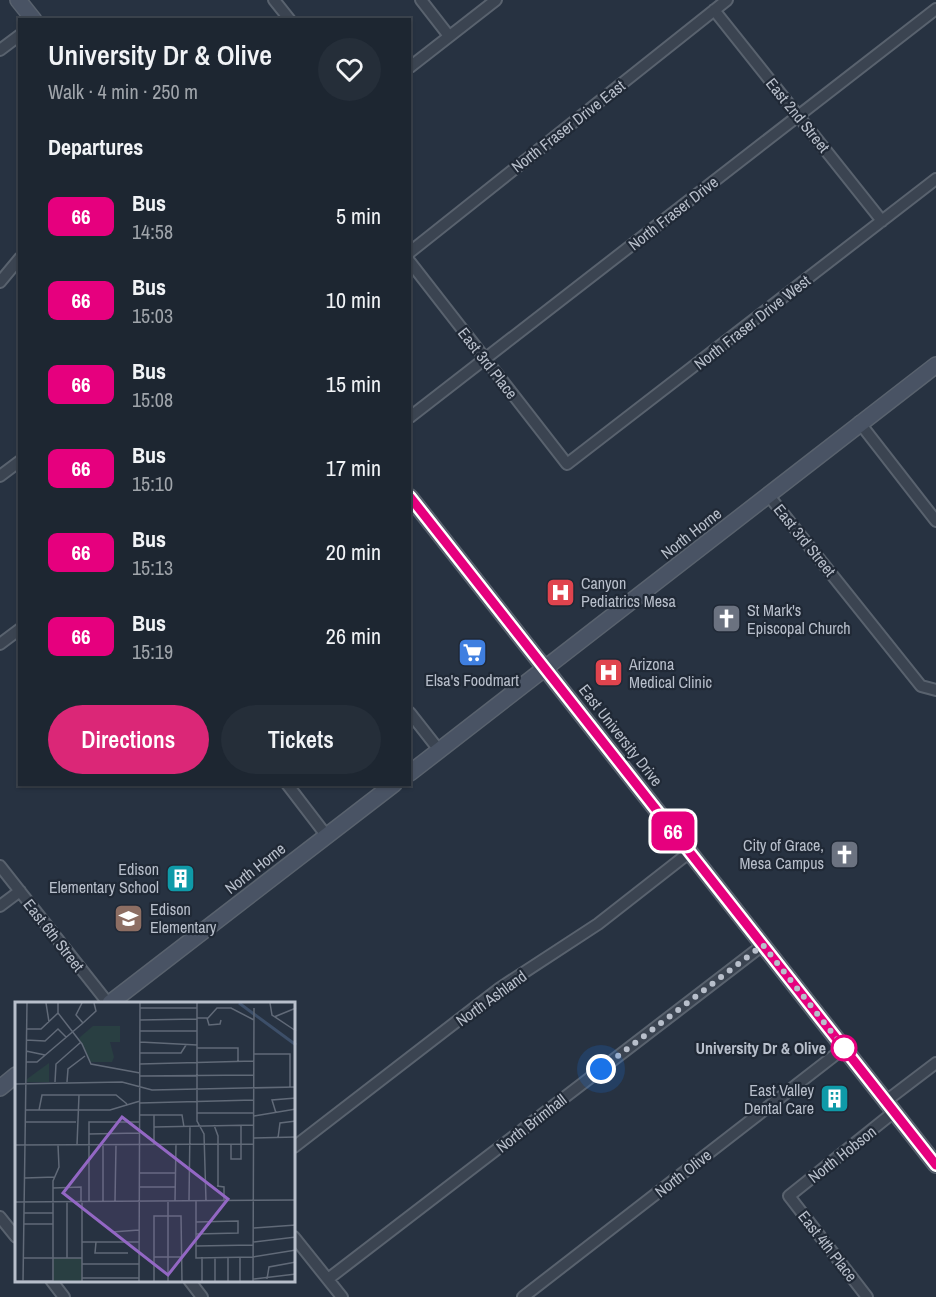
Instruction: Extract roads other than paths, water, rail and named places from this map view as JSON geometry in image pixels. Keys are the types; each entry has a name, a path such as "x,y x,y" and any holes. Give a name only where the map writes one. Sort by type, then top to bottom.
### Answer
{"street":[{"path":"18,0 32,18"},
{"path":"274,0 288,18"},
{"path":"421,0 449,36"},
{"path":"411,66 496,0"},
{"name":"North Fraser Drive East","path":"411,251 727,0"},
{"name":"East 2nd Street","path":"714,9 882,221"},
{"name":"North Fraser Drive","path":"411,416 936,9"},
{"path":"0,50 18,36"},
{"name":"North Fraser Drive West","path":"567,464 936,179"},
{"path":"0,282 18,260"},
{"name":"East 3rd Place","path":"411,263 567,464"},
{"name":"North Horne","path":"411,772 769,496 859,422 936,365"},
{"path":"859,422 936,520"},
{"path":"0,476 18,462"},
{"name":"East 3rd Street","path":"769,496 921,686 936,690"},
{"name":"East University Drive","path":"411,498 936,1165"},
{"path":"0,644 18,630"},
{"path":"411,714 439,750"},
{"path":"289,786 326,835"},
{"name":"North Horne","path":"110,1002 391,786"},
{"name":"North Ashland","path":"296,1145 500,988 598,924 690,852"},
{"name":"East 6th Street","path":"0,866 108,1002"},
{"path":"0,906 20,891"},
{"name":"North Brimhall","path":"328,1279 763,945"},
{"name":"North Olive","path":"523,1297 844,1048"},
{"name":"North Hobson","path":"789,1196 936,1063"},
{"path":"0,1088 15,1076"},
{"name":"East 4th Place","path":"789,1196 867,1297"},
{"path":"0,1216 15,1236"},
{"path":"296,1239 342,1297"},
{"path":"52,1282 64,1297"},
{"path":"190,1282 202,1297"}],"place":[{"name":"Canyon Pediatrics Mesa","path":"560,592"},
{"name":"St Mark's Episcopal Church","path":"726,619"},
{"name":"Elsa's Foodmart","path":"472,652"},
{"name":"Arizona Medical Clinic","path":"608,673"},
{"name":"City of Grace, Mesa Campus","path":"845,854"},
{"name":"Edison Elementary School","path":"180,878"},
{"name":"Edison Elementary","path":"129,918"},
{"name":"University Dr & Olive","path":"844,1048"},
{"name":"East Valley Dental Care","path":"835,1099"}]}
